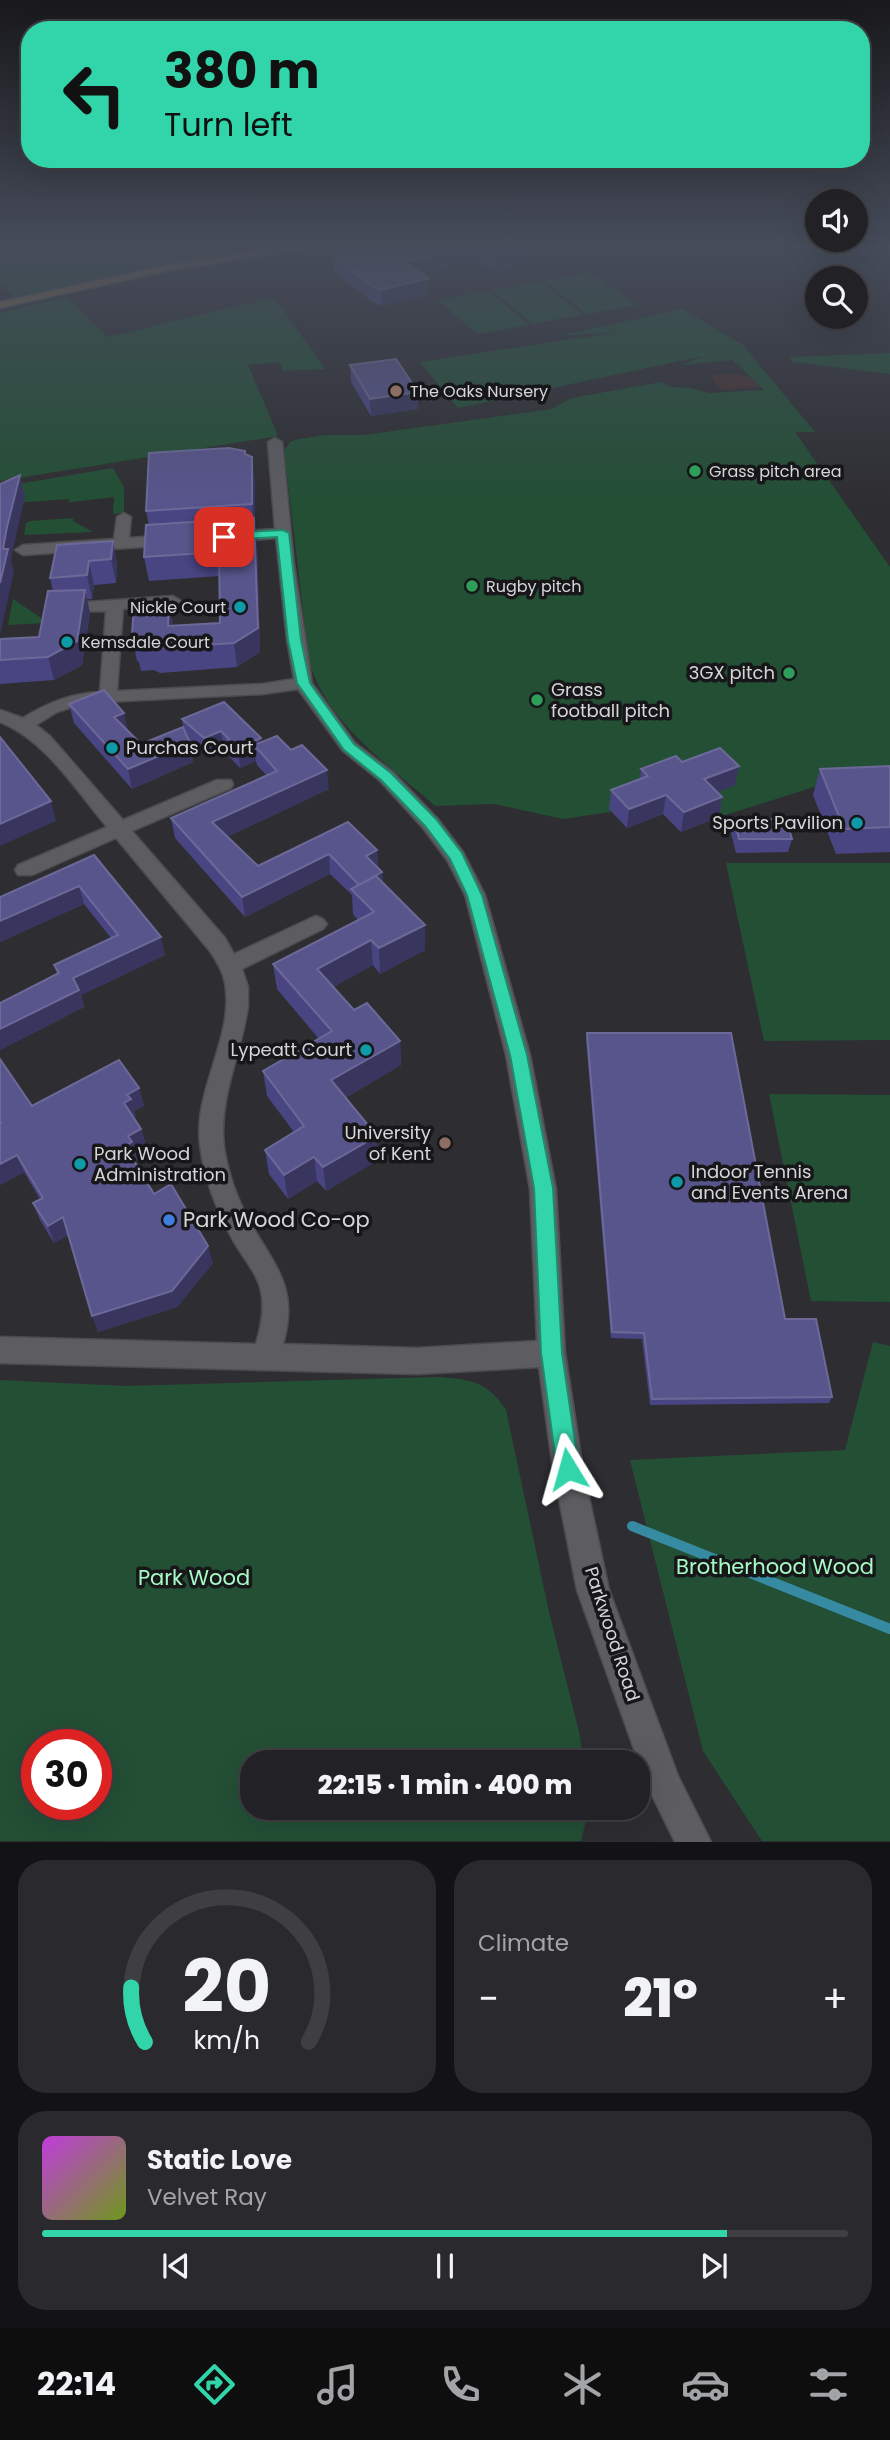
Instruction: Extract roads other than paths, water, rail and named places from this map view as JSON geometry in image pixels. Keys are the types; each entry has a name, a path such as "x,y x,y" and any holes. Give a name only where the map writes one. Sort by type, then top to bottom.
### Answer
{"street":[{"name":"Parkwood Road","path":"275,442 295,640 303,683 349,747 386,776 430,822 456,857 475,895 518,1055 543,1188 551,1353 568,1469 593,1590 664,1785 694,1842"},
{"path":"121,543 124,517"},
{"path":"211,538 283,533"},
{"path":"23,550 186,539"},
{"path":"58,609 173,601"},
{"path":"108,696 115,606"},
{"path":"24,725 62,703 82,698 263,689 303,683"},
{"path":"0,715 24,725 44,740 217,944 230,965 237,987 235,1016 213,1101 211,1134 218,1174 239,1227 271,1282 276,1300 275,1328 265,1359"},
{"path":"25,870 224,784"},
{"path":"230,965 316,924"},
{"path":"0,1350 417,1361 551,1353"}],"waterway":[{"path":"632,1526 890,1629"}],"place":[{"name":"The Oaks Nursery","path":"396,391"},
{"name":"Grass pitch area","path":"695,471"},
{"name":"Rugby pitch","path":"472,586"},
{"name":"Nickle Court","path":"240,607"},
{"name":"Kemsdale Court","path":"67,642"},
{"name":"3GX pitch","path":"789,673"},
{"name":"Grass football pitch","path":"537,700"},
{"name":"Purchas Court","path":"112,748"},
{"name":"Sports Pavilion","path":"857,823"},
{"name":"Lypeatt Court","path":"366,1050"},
{"name":"University of Kent","path":"445,1143"},
{"name":"Park Wood Administration","path":"80,1164"},
{"name":"Indoor Tennis and Events Arena","path":"677,1182"},
{"name":"Park Wood Co-op","path":"169,1220"}],"park label":[{"name":"Brotherhood Wood","path":"775,1567"},
{"name":"Park Wood","path":"194,1578"}]}
